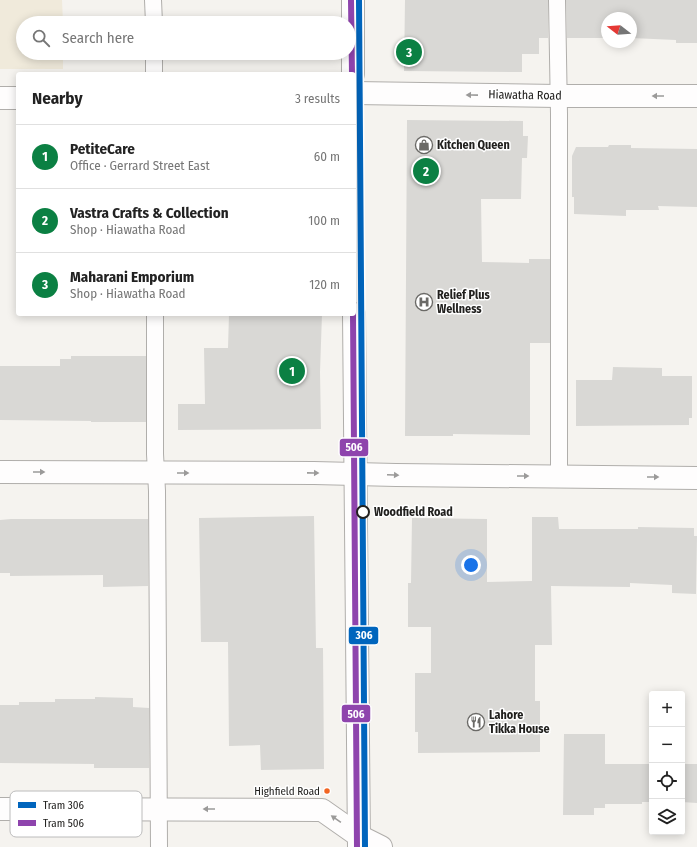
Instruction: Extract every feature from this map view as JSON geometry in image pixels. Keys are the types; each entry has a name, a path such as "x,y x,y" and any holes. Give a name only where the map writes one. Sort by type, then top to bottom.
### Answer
{"street":[{"path":"352,0 352,16"},
{"path":"353,60 353,72"},
{"name":"Hiawatha Road","path":"356,93 558,96 697,96"},
{"path":"0,98 16,98"},
{"path":"354,316 354,474 359,841"},
{"path":"0,472 697,478"},
{"path":"0,808 10,808"},
{"path":"142,809 322,810 359,841 381,847"}],"lane":[{"path":"153,0 154,16"},
{"path":"557,0 559,476"},
{"path":"154,60 154,72"},
{"path":"155,316 159,847"}],"shaded area":[{"path":"0,0 62,0 63,16 16,16 16,60 63,60 63,69 0,69"}],"building":[{"path":"405,0 548,0 548,38 539,38 539,54 522,54 522,72 404,71"},
{"path":"566,0 697,0 697,43 676,43 676,40 637,38 637,12 601,12 601,38 567,38"},
{"path":"407,120 523,121 523,136 528,136 527,158 522,158 521,199 481,199 482,262 529,263 529,259 550,259 550,343 530,343 530,435 453,434 453,436 405,436"},
{"path":"609,145 631,145 631,148 697,149 697,207 658,206 659,210 626,210 626,216 574,214 574,197 572,197 572,156 576,147 608,147"},
{"path":"229,316 322,316 320,372 321,429 178,430 178,404 205,404 204,348 228,348"},
{"path":"71,356 146,356 146,422 0,420 0,366 60,366 60,359 71,359"},
{"path":"613,367 662,368 662,376 692,376 692,418 689,418 689,425 576,426 576,380 612,380"},
{"path":"314,516 316,648 323,648 324,769 261,770 260,745 229,746 228,642 201,642 199,518"},
{"path":"532,517 558,517 559,529 638,529 638,527 694,528 694,536 697,536 696,594 672,593 672,585 630,583 630,587 551,586 552,645 535,645 535,701 540,701 540,752 418,753 418,732 415,732 415,673 431,673 431,627 408,627 408,583 411,583 412,518 487,519 487,582 532,581"},
{"path":"148,519 148,586 103,587 103,575 10,576 10,573 0,573 0,520"},
{"path":"95,697 133,698 133,707 149,708 149,768 94,768 94,764 0,763 0,705 19,705 19,702 55,702 55,699 95,699"},
{"path":"564,734 605,734 605,764 649,764 649,802 642,802 642,804 605,804 605,808 594,808 594,815 563,815"},
{"path":"685,764 697,764 697,803 685,802"}],"tram line":[{"name":"506","path":"351,0 351,16"},
{"name":"306","path":"359,0 365,847"},
{"name":"506","path":"352,60 352,72"},
{"name":"506","path":"353,316 357,847"}],"place":[{"name":"Maharani Emporium","path":"409,52"},
{"name":"Kitchen Queen","path":"424,145"},
{"name":"Vastra Crafts & Collection","path":"426,171"},
{"name":"Relief Plus Wellness","path":"424,302"},
{"name":"PetiteCare","path":"292,371"},
{"name":"Woodfield Road","path":"363,512"},
{"name":"Lahore Tikka House","path":"476,722"},
{"name":"Highfield Road","path":"327,791"}]}
